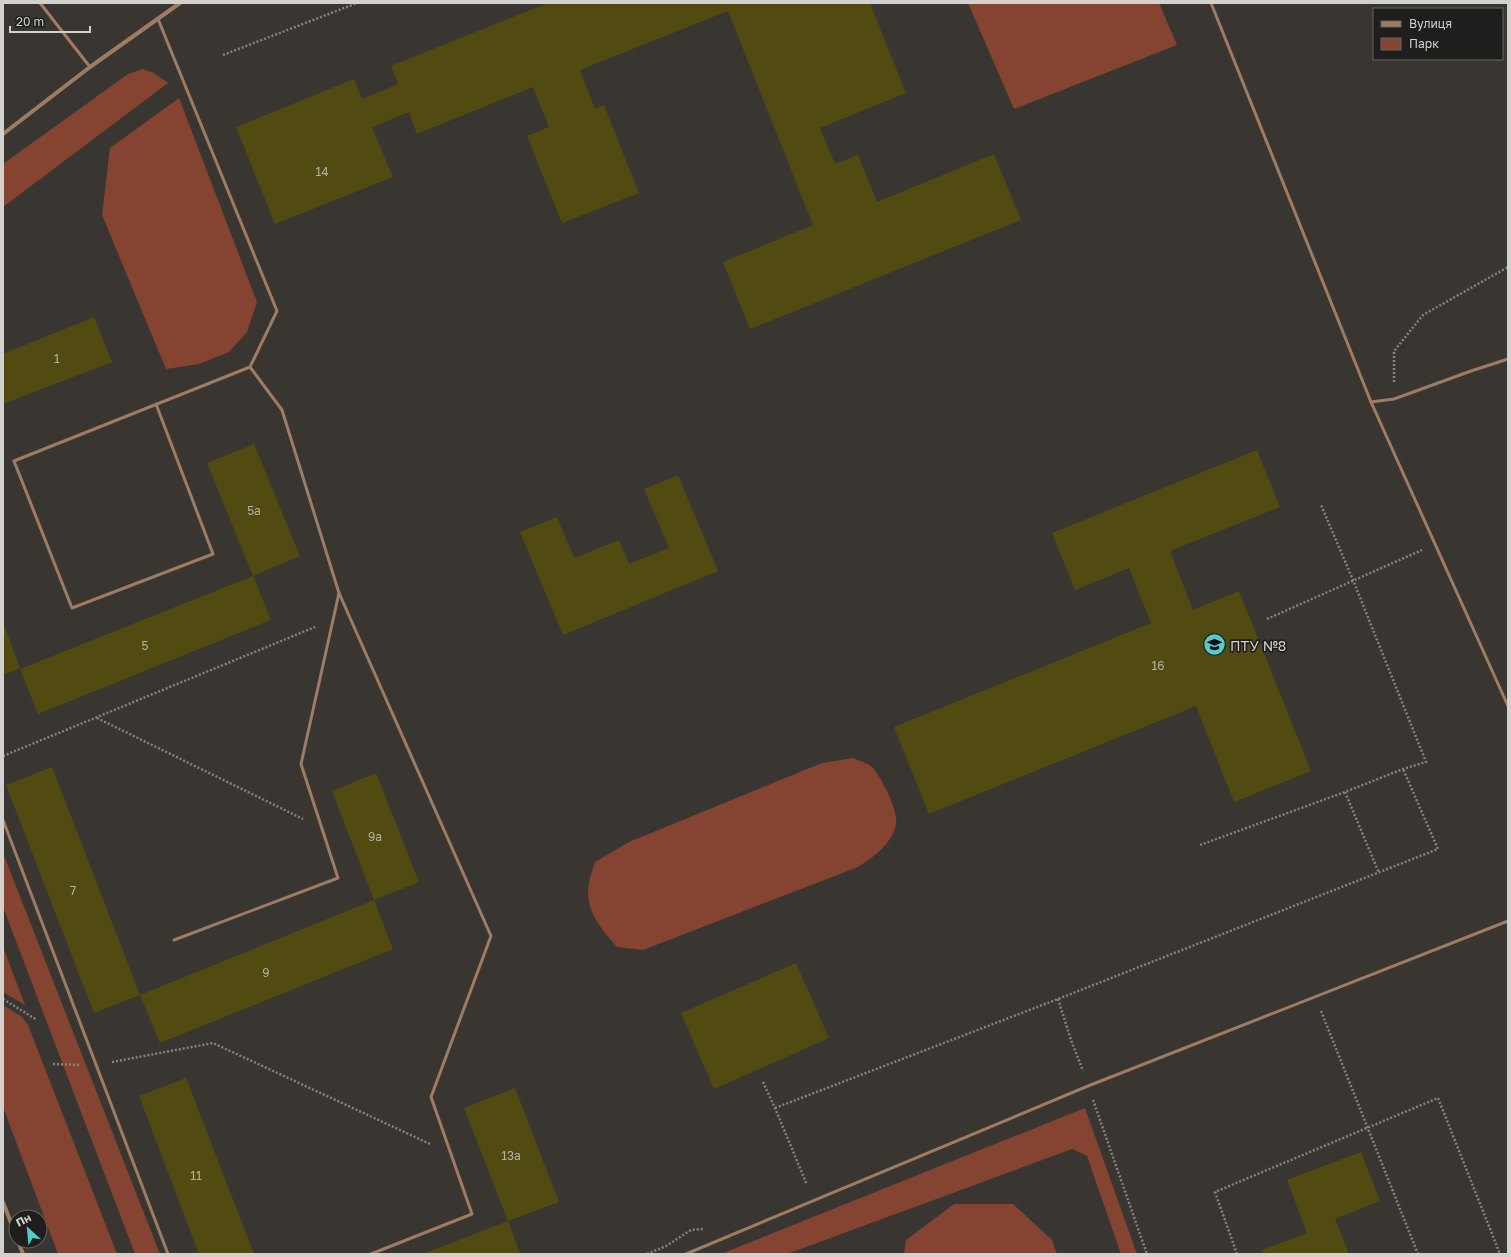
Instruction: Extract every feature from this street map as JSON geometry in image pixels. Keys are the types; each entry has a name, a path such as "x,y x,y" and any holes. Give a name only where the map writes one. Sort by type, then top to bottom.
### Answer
{"street":[{"path":"3,134 90,67 180,3"},
{"path":"3,1202 8,1215"}],"lane":[{"path":"40,3 90,67"},
{"path":"1211,3 1371,402 1508,706"},
{"path":"156,404 213,554 72,608 14,461 156,404 250,367 277,311 158,19"},
{"path":"1371,402 1394,399 1508,359"},
{"path":"250,367 282,410 339,594 491,936 431,1097 472,1214 372,1254"},
{"path":"174,940 338,878 300,764 339,594"},
{"path":"3,820 168,1254"},
{"path":"686,1254 1088,1086 1508,922"}],"path":[{"path":"223,55 357,3"},
{"path":"1394,399 1394,351 1423,315 1508,267"},
{"path":"1200,845 1345,792 1403,769 1426,762 1353,580 1321,505"},
{"path":"1267,619 1435,544"},
{"path":"3,756 333,619"},
{"path":"97,718 321,828"},
{"path":"775,1108 1058,999 1438,849 1403,769"},
{"path":"1345,792 1379,873"},
{"path":"1316,997 1418,1254"},
{"path":"3,999 37,1020"},
{"path":"1058,999 1071,1040 1086,1078"},
{"path":"53,1064 96,1065 213,1043 451,1153"},
{"path":"763,1082 807,1186"},
{"path":"1088,1086 1147,1254"},
{"path":"1237,1254 1215,1192 1438,1098 1500,1254"}],"green space":[{"path":"968,3 1159,3 1177,45 1014,109"},
{"path":"143,69 154,73 168,83 3,207 3,164 128,74"},
{"path":"179,98 257,302 247,332 229,352 199,364 166,369 102,215 110,148"},
{"path":"853,758 869,765 876,772 889,795 895,811 896,819 896,824 891,838 882,849 858,867 643,950 617,947 600,926 591,910 588,893 589,880 595,862 629,842 822,763"},
{"path":"3,853 160,1254 135,1254 3,907"},
{"path":"3,947 25,1005 3,992"},
{"path":"3,1005 22,1017 28,1025 117,1254 58,1254 48,1227 48,1209 41,1209 3,1107"},
{"path":"1085,1108 1137,1254 1121,1254 1087,1156 1072,1149 787,1254 721,1254"},
{"path":"954,1204 1013,1204 1052,1240 1057,1254 904,1254 906,1240"}],"building":[{"path":"548,3 870,3 906,93 820,128 835,164 858,155 877,202 994,154 1021,220 750,329 723,262 813,225 728,11 580,70 595,109 604,105 639,193 562,223 527,136 549,127 533,87 417,134 409,112 372,127 393,177 275,224 236,127 354,79 362,99 398,84 391,66"},
{"path":"94,317 112,362 3,404 3,354"},
{"path":"254,444 300,556 253,576 207,463"},
{"path":"1257,450 1280,507 1170,551 1193,610 1239,591 1311,771 1234,802 1196,706 929,814 894,727 1151,623 1129,568 1075,590 1052,533"},
{"path":"678,475 718,571 563,635 520,532 557,517 574,558 619,540 629,564 669,548 644,489"},
{"path":"253,576 271,620 38,714 20,669"},
{"path":"3,622 20,668 3,675"},
{"path":"52,767 140,995 94,1013 6,785"},
{"path":"376,773 419,882 374,900 332,791"},
{"path":"374,900 393,949 160,1043 140,995"},
{"path":"796,963 829,1038 714,1089 681,1013"},
{"path":"186,1078 254,1254 199,1254 139,1096"},
{"path":"515,1088 559,1202 508,1221 464,1108"},
{"path":"1361,1152 1380,1201 1335,1219 1349,1254 1263,1254 1262,1250 1307,1233 1287,1180"},
{"path":"508,1221 520,1254 423,1254"}],"place":[{"name":"ПТУ №8","path":"1214,645"}]}
